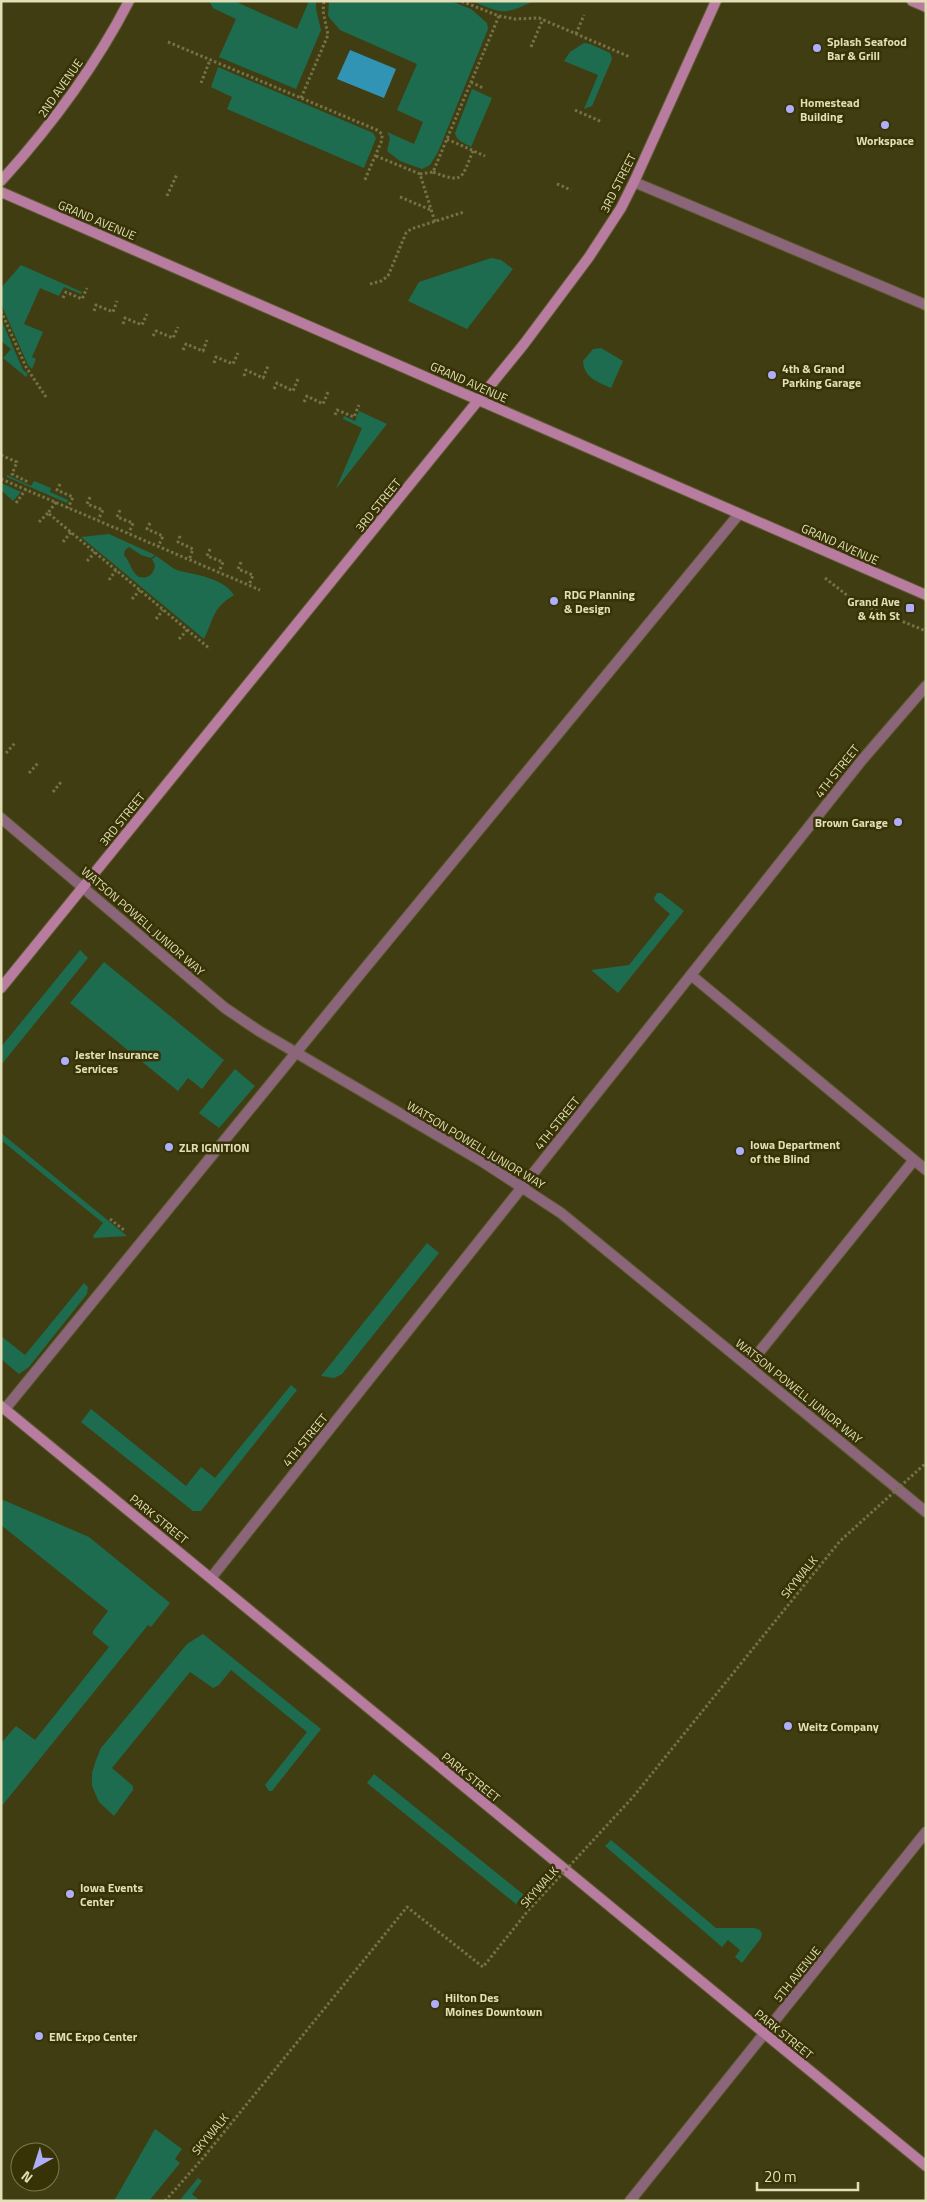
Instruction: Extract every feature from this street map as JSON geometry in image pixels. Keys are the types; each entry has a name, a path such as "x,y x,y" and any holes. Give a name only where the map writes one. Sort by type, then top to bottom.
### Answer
{"main road":[{"name":"2ND AVENUE","path":"1,180 35,143 78,87 129,1"},
{"name":"3RD STREET","path":"1,988 479,399 589,257 621,208 634,182 716,1"},
{"path":"912,1 926,7"},
{"name":"GRAND AVENUE","path":"1,192 926,595"},
{"name":"PARK STREET","path":"3,1408 926,2166"}],"street":[{"path":"634,182 926,305"},
{"path":"3,1408 739,514"},
{"name":"4TH STREET","path":"211,1578 862,760 926,686"},
{"name":"WATSON POWELL JUNIOR WAY","path":"1,818 225,1008 296,1053 523,1187 560,1213 926,1512"},
{"path":"692,975 926,1170"},
{"path":"748,1366 914,1160"},
{"name":"5TH AVENUE","path":"630,2201 926,1832"}],"path":[{"path":"301,98 328,35 323,11 324,1"},
{"path":"461,1 498,16 515,19 526,17 543,19 630,57"},
{"path":"433,172 498,16"},
{"path":"576,34 584,16"},
{"path":"531,46 543,19"},
{"path":"168,42 382,134 382,140 364,182"},
{"path":"201,83 210,60"},
{"path":"471,82 483,88"},
{"path":"575,110 602,122"},
{"path":"447,139 485,156"},
{"path":"376,156 420,174 433,172 451,179 459,178 463,174 473,151"},
{"path":"167,196 177,174"},
{"path":"420,174 435,222"},
{"path":"557,184 571,190"},
{"path":"400,197 431,210"},
{"path":"370,284 382,281 388,276 406,233 412,229 464,212"},
{"path":"63,298 66,292 82,299 87,288"},
{"path":"94,311 96,304 113,312 117,301"},
{"path":"1,310 26,368 46,397"},
{"path":"123,324 125,318 142,325 147,314"},
{"path":"153,336 156,331 173,338 178,327"},
{"path":"183,350 186,344 203,351 207,340"},
{"path":"214,363 216,357 233,364 238,353"},
{"path":"244,376 246,370 262,378 268,366"},
{"path":"274,389 276,383 293,391 298,379"},
{"path":"304,402 306,396 323,404 328,392"},
{"path":"335,415 337,410 354,417 359,405"},
{"path":"1,455 17,462 12,474 26,481 27,478"},
{"path":"1,478 260,590"},
{"path":"60,484 57,490 73,497 68,508"},
{"path":"16,503 26,490"},
{"path":"90,497 87,504 103,510 98,520"},
{"path":"39,522 56,502"},
{"path":"120,510 117,516 133,523 128,533"},
{"path":"48,513 210,649"},
{"path":"150,523 147,530 163,536 158,546"},
{"path":"63,542 71,532"},
{"path":"180,536 178,542 193,549 189,560"},
{"path":"210,549 207,556 223,562 219,572"},
{"path":"86,562 95,552"},
{"path":"240,562 238,568 253,575 249,585"},
{"path":"108,580 116,570"},
{"path":"823,576 857,603 926,631"},
{"path":"132,599 140,590"},
{"path":"156,619 163,610"},
{"path":"180,639 187,630"},
{"path":"6,753 14,743"},
{"path":"29,773 38,763"},
{"path":"53,792 61,782"},
{"name":"SKYWALK","path":"165,2201 408,1907 483,1967 527,1912 633,1797 840,1541 926,1463"}],"green space":[{"path":"209,1 234,1 297,29 309,1 316,1 321,30 296,89 219,57 236,19 213,8"},
{"path":"329,1 451,1 471,9 487,23 488,29 438,152 430,165 422,169 400,161 387,151 390,138 387,132 414,144 423,122 397,110 417,64 340,30 328,16"},
{"path":"472,1 534,1 516,9 503,11"},
{"path":"584,43 610,53 612,59 592,106 584,109 598,75 564,61 570,52"},
{"path":"218,67 373,133 376,138 364,168 227,109 232,97 211,87"},
{"path":"472,89 492,98 471,147 459,140 455,133"},
{"path":"491,258 501,260 513,269 467,329 408,301 419,282"},
{"path":"21,265 82,292 81,294 64,287 59,296 40,288 24,324 43,332 32,357 36,359 32,369 28,365 1,304 1,288"},
{"path":"1,319 23,370 28,374 26,377 3,358 11,349 1,341"},
{"path":"601,348 623,361 611,388 592,379 584,367 583,361 593,349"},
{"path":"359,411 387,424 336,489 362,428 343,419 344,416 355,421"},
{"path":"7,475 31,486 34,481 51,488 50,492 68,500 67,503 7,477"},
{"path":"1,483 21,492 13,501 1,490"},
{"path":"109,534 155,555 151,558 141,555 129,547 125,550 124,555 134,573 139,577 146,577 152,573 155,565 152,559 156,556 177,570 209,578 229,589 234,595 217,609 204,639 81,537"},
{"path":"657,893 661,893 684,911 618,993 591,970 629,965 670,914 655,901 654,898"},
{"path":"80,950 88,958 1,1065 1,1047"},
{"path":"104,962 224,1060 202,1089 188,1078 178,1091 70,1003"},
{"path":"235,1069 255,1086 219,1128 199,1113"},
{"path":"1,1133 127,1236 94,1238 93,1236 103,1223 1,1140"},
{"path":"427,1243 439,1253 342,1374 334,1378 321,1376"},
{"path":"84,1283 88,1287 87,1294 29,1367 19,1374 1,1359 1,1336 25,1355"},
{"path":"291,1385 297,1390 201,1511 193,1511 81,1422 91,1409 186,1486 201,1467 215,1478"},
{"path":"1,1499 89,1537 170,1603 151,1627 148,1625 1,1807 1,1743 16,1726 35,1740 109,1647 93,1634 93,1631 108,1611 1,1525"},
{"path":"203,1634 321,1729 272,1791 269,1791 265,1785 307,1732 231,1670 219,1685 213,1688 190,1672 112,1768 133,1786 133,1790 114,1816 99,1802 92,1786 92,1773 101,1748 187,1644"},
{"path":"374,1774 524,1895 516,1904 367,1783"},
{"path":"611,1840 716,1928 754,1928 760,1930 761,1938 742,1963 735,1957 740,1950 728,1940 722,1947 605,1846"},
{"path":"155,2129 182,2149 175,2159 180,2163 149,2201 114,2201"},
{"path":"198,2178 202,2181 192,2194 200,2201 179,2201"}],"water":[{"path":"350,50 396,69 384,98 337,79"}],"place":[{"name":"Splash Seafood Bar & Grill","path":"817,48"},
{"name":"Homestead Building","path":"790,109"},
{"name":"Workspace","path":"885,125"},
{"name":"4th & Grand Parking Garage","path":"772,375"},
{"name":"RDG Planning & Design","path":"554,601"},
{"name":"Grand Ave & 4th St","path":"910,608"},
{"name":"Brown Garage","path":"898,822"},
{"name":"Jester Insurance Services","path":"65,1061"},
{"name":"ZLR IGNITION","path":"169,1147"},
{"name":"Iowa Department of the Blind","path":"740,1151"},
{"name":"Weitz Company","path":"788,1726"},
{"name":"Iowa Events Center","path":"70,1894"},
{"name":"Hilton Des Moines Downtown","path":"435,2004"},
{"name":"EMC Expo Center","path":"39,2036"}]}
